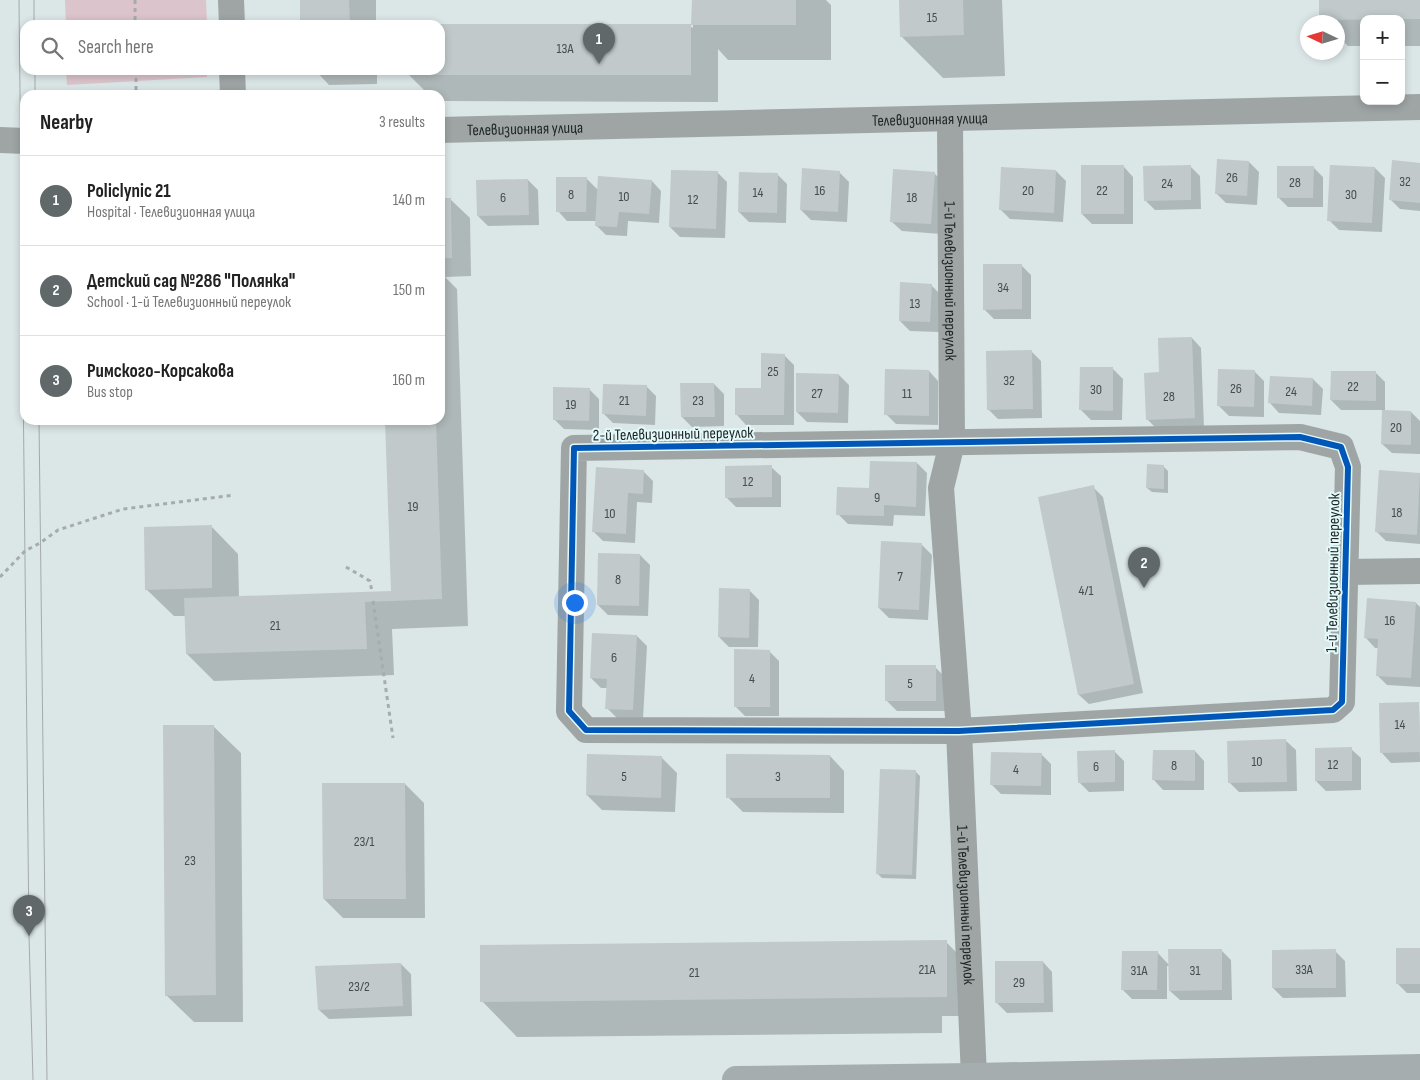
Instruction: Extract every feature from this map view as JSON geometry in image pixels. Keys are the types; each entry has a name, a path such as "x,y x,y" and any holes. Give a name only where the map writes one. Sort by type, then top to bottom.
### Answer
{"street":[{"path":"231,0 232,20"},
{"path":"232,75 233,90"},
{"name":"Телевизионная улица","path":"445,130 1420,108"},
{"name":"1-й Телевизионный переулок","path":"950,119 952,443 941,488 958,731 974,1077"},
{"path":"0,140 20,141"},
{"name":"1-й Телевизионный переулок","path":"952,443 1300,437 1341,447 1348,467 1342,702 1333,710 958,731"},
{"name":"2-й Телевизионный переулок","path":"952,443 574,448 570,711 586,730 958,731"},
{"path":"1345,572 1420,572"},
{"path":"736,1080 1420,1068"}],"path":[{"path":"135,0 135,20"},
{"path":"136,75 136,90"},
{"path":"0,577 25,551 40,544 58,530 123,509 234,495"},
{"path":"346,567 370,581 372,592"},
{"path":"373,602 394,738"}],"shaded area":[{"path":"65,0 206,0 207,20 66,20"},
{"path":"66,75 207,75 207,77 67,85"}],"building":[{"path":"300,0 349,0 350,20 300,20"},
{"path":"692,0 796,0 796,25 691,25"},
{"path":"899,0 963,0 964,35 900,37"},
{"path":"1319,0 1420,0 1420,19 1405,19 1405,15 1360,15 1360,20 1345,20 1345,15 1319,15"},
{"path":"445,24 691,24 691,75 445,75"},
{"path":"1217,159 1249,161 1247,196 1215,194"},
{"path":"1392,160 1420,163 1420,203 1389,200"},
{"path":"1081,165 1124,165 1124,214 1081,214"},
{"path":"1191,165 1191,200 1144,201 1143,166"},
{"path":"1330,165 1375,167 1372,223 1327,221"},
{"path":"1277,166 1314,166 1313,198 1277,198"},
{"path":"1001,167 1056,170 1054,213 999,210"},
{"path":"802,168 840,171 838,212 800,210"},
{"path":"893,169 935,172 931,224 890,222"},
{"path":"671,170 718,171 716,229 669,227"},
{"path":"739,172 778,173 777,213 738,212"},
{"path":"598,176 652,180 649,214 619,212 617,227 595,226"},
{"path":"556,177 587,177 586,212 556,212"},
{"path":"528,179 529,215 477,216 476,180"},
{"path":"445,198 451,198 452,258 445,258"},
{"path":"983,264 1022,264 1022,309 983,310"},
{"path":"900,282 932,284 930,322 899,321"},
{"path":"1192,337 1195,418 1146,420 1144,373 1159,372 1158,338"},
{"path":"1032,350 1033,409 987,410 986,351"},
{"path":"761,353 785,354 784,415 735,415 735,388 761,388"},
{"path":"1080,367 1113,367 1113,411 1079,410"},
{"path":"885,369 929,370 929,416 884,415"},
{"path":"1218,369 1255,370 1254,407 1217,406"},
{"path":"1331,371 1376,371 1376,401 1330,400"},
{"path":"796,373 839,374 838,413 796,412"},
{"path":"1270,376 1313,378 1312,406 1268,403"},
{"path":"680,383 714,383 715,417 681,417"},
{"path":"603,384 647,385 646,416 602,414"},
{"path":"553,387 590,388 589,421 553,420"},
{"path":"1382,410 1411,411 1411,445 1381,444"},
{"path":"385,425 436,425 442,599 365,602 367,649 186,654 184,598 391,591"},
{"path":"870,461 917,462 916,507 884,505 884,516 836,515 837,487 869,488"},
{"path":"1147,464 1164,465 1164,489 1146,488"},
{"path":"772,465 772,497 725,498 725,466"},
{"path":"596,467 644,470 643,494 628,493 626,534 592,532"},
{"path":"1379,470 1420,473 1417,535 1375,532"},
{"path":"1094,485 1134,684 1078,695 1038,497"},
{"path":"212,525 212,588 145,590 144,527"},
{"path":"881,541 922,543 919,610 878,608"},
{"path":"598,553 640,554 639,606 597,605"},
{"path":"719,588 750,589 749,638 718,637"},
{"path":"1367,598 1416,602 1411,678 1376,676 1378,639 1364,638"},
{"path":"592,633 637,635 633,710 605,709 607,679 590,678"},
{"path":"734,649 770,650 770,707 734,707"},
{"path":"885,665 936,665 936,701 885,701"},
{"path":"1419,702 1420,752 1380,753 1379,703"},
{"path":"163,725 214,725 216,995 165,996"},
{"path":"1286,739 1287,782 1228,783 1227,741"},
{"path":"1352,747 1352,781 1315,781 1315,748"},
{"path":"1115,750 1115,782 1078,783 1077,751"},
{"path":"1153,750 1195,750 1195,781 1152,780"},
{"path":"991,752 1042,753 1041,786 990,785"},
{"path":"587,754 662,756 661,798 586,795"},
{"path":"726,754 830,755 830,798 726,798"},
{"path":"880,769 916,770 912,875 876,874"},
{"path":"322,783 405,783 406,899 323,899"},
{"path":"947,940 947,997 480,1002 480,945"},
{"path":"1396,948 1420,948 1420,984 1396,984"},
{"path":"1168,949 1222,949 1222,990 1169,991"},
{"path":"1336,949 1336,988 1272,988 1272,950"},
{"path":"1122,951 1158,951 1157,990 1121,990"},
{"path":"995,961 1043,961 1044,1003 995,1003"},
{"path":"401,963 403,1006 318,1010 315,966"}],"tram line":[{"path":"19,0 20,94"},
{"path":"34,0 34,20"},
{"path":"35,75 35,90"},
{"path":"24,425 29,936 33,1080"},
{"path":"39,425 47,1080"}],"cycle path":[{"path":"1300,437 1341,447 1348,467 1342,702 1333,710 959,731 586,730 569,711 574,448 1300,437"}],"place":[{"name":"Policlynic 21","path":"599,64"},
{"name":"Детский сад №286 \"Полянка\"","path":"1144,588"},
{"name":"Римского-Корсакова","path":"29,936"}]}
